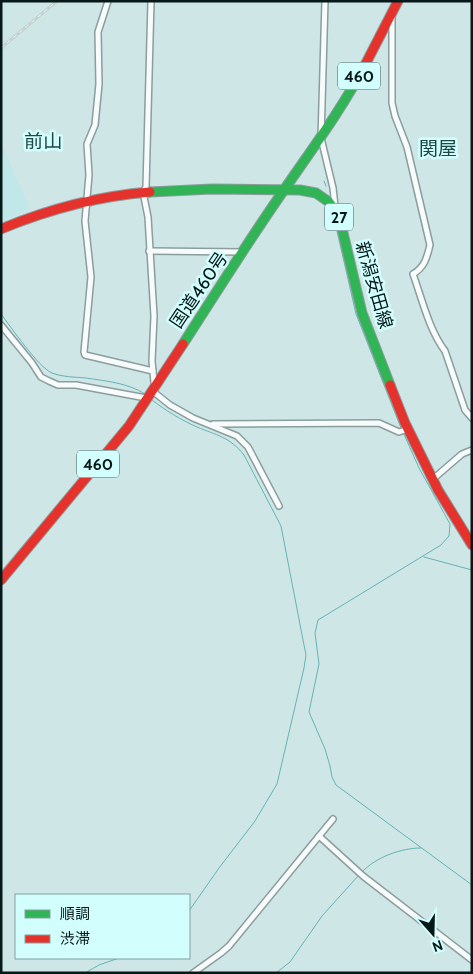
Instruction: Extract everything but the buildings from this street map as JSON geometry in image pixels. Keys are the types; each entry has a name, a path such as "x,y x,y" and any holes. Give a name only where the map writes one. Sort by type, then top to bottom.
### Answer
{"main road":[{"name":"国道460号","path":"1,580 129,426 283,191 321,138 355,84 398,1"},
{"name":"27","path":"1,230 24,218 47,210 143,192 172,190 283,191 294,189 317,193 331,202 335,208"},
{"name":"新潟安田線","path":"335,208 362,313 408,429 454,519 472,545"}],"street":[{"path":"108,1 98,32 100,84 95,125 87,144 89,175 85,221 91,278 84,352 85,355 153,371"},
{"path":"150,393 153,371 154,316 148,217 143,192 146,187 151,1"},
{"path":"325,1 321,138 333,188 335,208"},
{"path":"392,12 392,103 407,147 430,245 420,270 414,274 426,312 440,345 445,352 464,410 472,418"},
{"path":"149,251 244,252"},
{"path":"1,325 41,377 48,381 58,385 155,392 193,418 237,436 248,447 279,506"},
{"path":"210,424 379,423 400,432 408,429"},
{"path":"432,479 462,454 472,450"},
{"path":"193,973 229,946 333,819"},
{"path":"319,836 363,876 472,960"}],"shaded area":[{"path":"1,143 30,209 1,221"}],"waterway":[{"path":"324,181 326,186"},
{"path":"334,218 356,314 401,428"},
{"path":"1,314 32,355 52,373 117,383 145,394"},
{"path":"152,400 185,421 228,440 244,455 281,526 306,655 277,784 255,821 190,910"},
{"path":"403,432 419,468 450,524 449,536 441,545 318,620 315,633 319,664 309,712 325,749 336,785 472,885"},
{"path":"424,557 472,570"},
{"path":"362,872 374,862 389,854 421,848"},
{"path":"276,973 290,962 322,916 359,875"},
{"path":"85,973 99,965 116,959"}],"railway":[{"path":"1,48 57,1"}],"traffic: fast":[{"path":"183,344 258,228 337,113 365,65"},
{"path":"150,192 212,189 300,190 316,193 329,202 339,216 362,313 390,385"}],"traffic: jam":[{"path":"365,65 398,1"},
{"path":"1,229 37,215 74,204 150,192"},
{"path":"1,580 129,426 183,344"},
{"path":"390,385 405,423 438,490 472,545"}],"district":[{"name":"前山","path":"43,141"},
{"name":"関屋","path":"438,148"}]}
